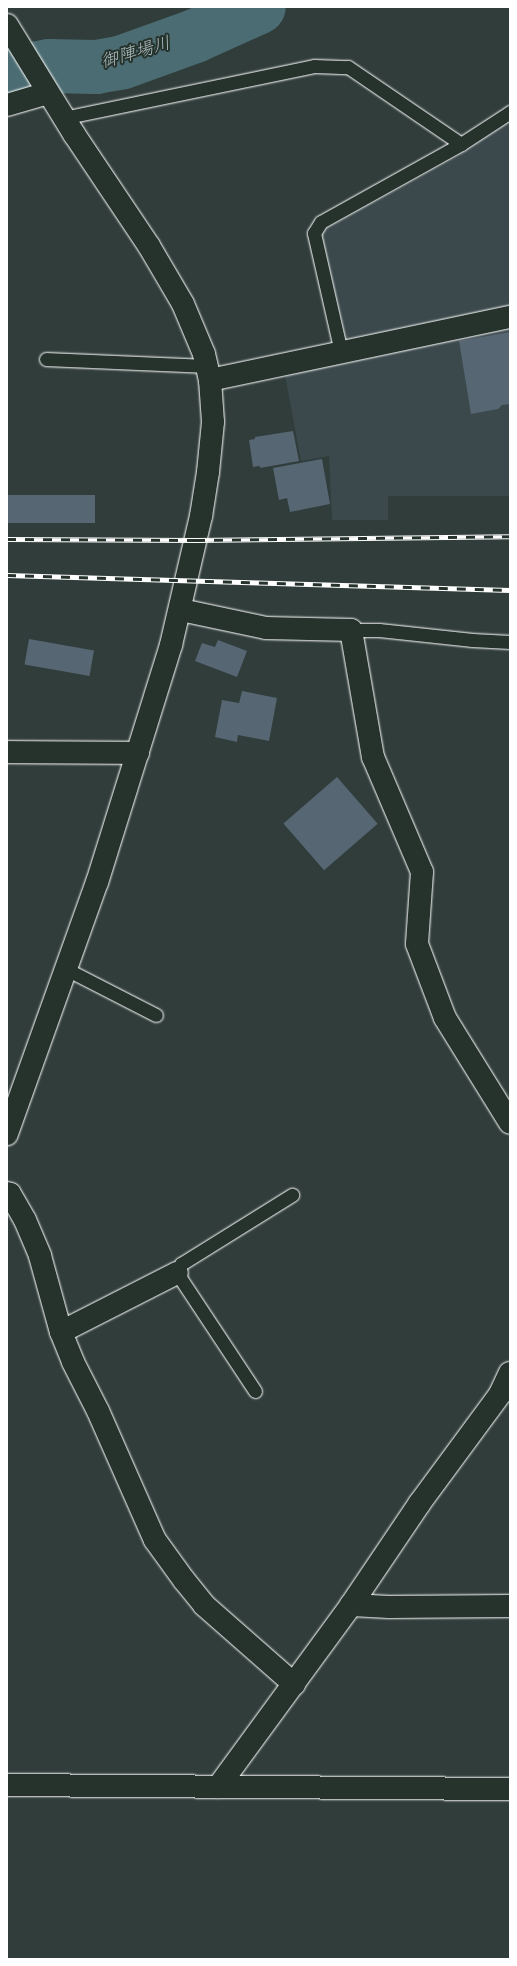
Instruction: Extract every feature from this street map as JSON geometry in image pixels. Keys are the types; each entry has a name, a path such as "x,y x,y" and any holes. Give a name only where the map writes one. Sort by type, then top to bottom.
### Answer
{"street":[{"path":"7,25 63,118 170,280 194,328 208,373 213,422 208,472 199,528 181,610 97,882 7,1134"},
{"path":"7,105 45,86"},
{"path":"208,373 341,352 510,317"},
{"path":"181,610 266,628 351,630 373,757 422,872 417,944 445,1018 510,1123"},
{"path":"7,752 138,753"},
{"path":"7,1193 10,1194 25,1220 40,1256 61,1332 73,1362 98,1411 155,1540 184,1580 204,1604 294,1684"},
{"path":"61,1332 177,1273"},
{"path":"218,1787 351,1605 419,1504 505,1395 510,1373"},
{"path":"351,1605 390,1607 510,1606"},
{"path":"7,1785 510,1789"}],"lane":[{"path":"63,118 314,66 348,66 461,144"},
{"path":"341,352 314,233 321,222 461,144 510,112"},
{"path":"46,359 208,373"},
{"path":"351,630 379,630 425,636 510,642"},
{"path":"66,969 156,1015"},
{"path":"255,1391 177,1273 181,1264 292,1195"}],"shaded area":[{"path":"510,121 510,496 388,496 388,520 332,520 329,456 301,461 285,375 351,362 322,236 326,228 455,158"}],"building":[{"path":"510,332 510,404 502,405 498,409 471,414 459,341"},
{"path":"293,431 299,461 260,468 260,466 253,467 249,440 255,439 255,437"},
{"path":"322,459 330,504 290,512 287,498 279,500 273,468"},
{"path":"7,495 95,495 95,523 7,523"},
{"path":"29,639 94,650 89,676 24,665"},
{"path":"218,640 247,651 237,677 195,661 202,643 215,647"},
{"path":"242,691 277,698 269,741 238,735 237,742 215,737 222,700 239,703"},
{"path":"337,777 378,824 324,870 283,824"}],"waterway":[{"name":"御陣場川","path":"7,74 49,66 96,67 123,62 195,36 259,7"}],"railway":[{"path":"7,539 196,540 510,536"},
{"path":"7,575 510,590"}]}
